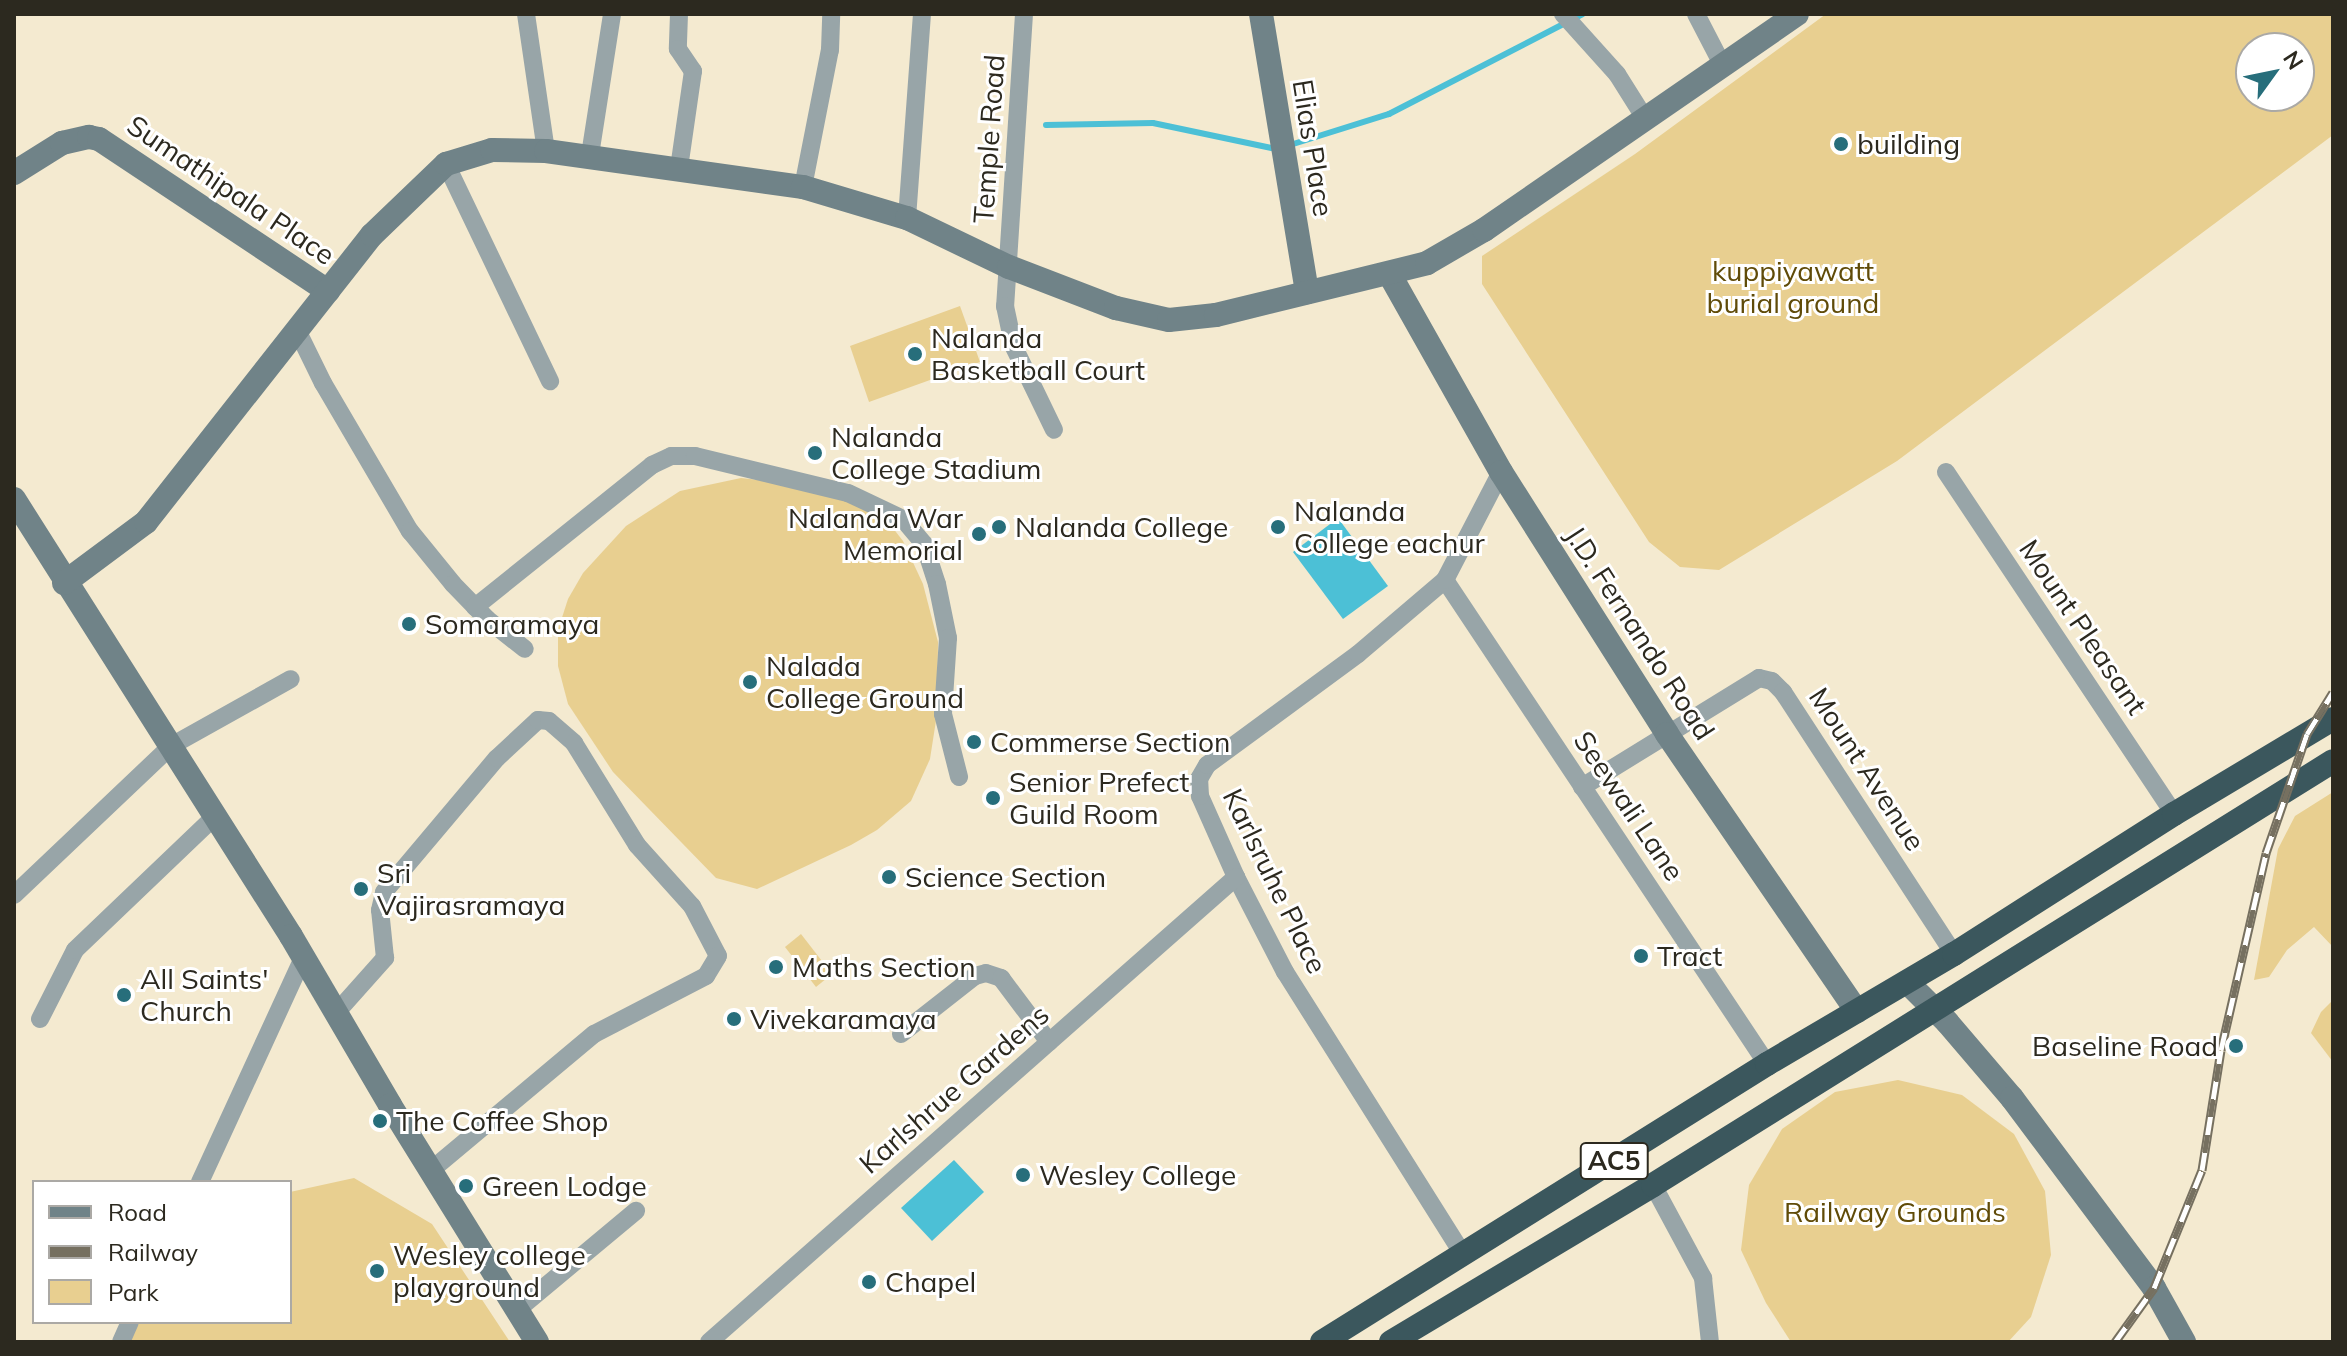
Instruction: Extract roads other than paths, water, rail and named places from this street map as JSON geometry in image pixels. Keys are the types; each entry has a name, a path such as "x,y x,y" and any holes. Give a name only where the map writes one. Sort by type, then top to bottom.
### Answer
{"highway":[{"name":"AC5","path":"1322,1342 1767,1064 1954,954 2174,814 2333,719"},
{"name":"AC5","path":"1391,1342 1653,1185 2333,761"}],"main road":[{"name":"Elias Place","path":"1261,14 1307,292"},
{"path":"64,583 146,522 372,235 446,164 492,150 546,151 803,187 907,218 1009,267 1116,308 1169,320 1216,315 1390,275 1427,263 1484,230 1797,14"},
{"name":"Sumathipala Place","path":"14,173 62,143 89,137 99,139 328,291"},
{"name":"J.D. Fernando Road","path":"1390,275 1501,472 1667,734 1857,1011"},
{"path":"14,499 64,583 215,816 537,1342"},
{"path":"1907,982 2031,1123 2154,1288 2184,1342"}],"street":[{"path":"526,14 546,151"},
{"path":"590,155 612,14"},
{"path":"679,14 678,49 693,71 679,168"},
{"path":"803,187 830,50 831,14"},
{"path":"907,218 922,14"},
{"name":"Temple Road","path":"1024,14 1005,306 1013,345 1054,430"},
{"path":"1696,14 1723,66"},
{"path":"1569,21 1617,74 1646,120"},
{"path":"446,164 550,381"},
{"path":"297,330 323,383 410,531 475,607 525,649"},
{"path":"475,607 652,465 671,456 695,456 848,493 875,503 903,519 924,544 937,584 948,638 943,714 959,777"},
{"name":"Karlsruhe Place","path":"1464,1256 1285,972 1236,877 1200,796 1199,779 1207,765 1358,654 1445,580 1501,472"},
{"name":"Mount Pleasant","path":"1946,472 2174,814"},
{"name":"Seewali Lane","path":"1445,580 1767,1064"},
{"name":"Mount Avenue","path":"1582,787 1759,678 1772,681 1783,692 1954,954"},
{"path":"14,895 171,746 291,679"},
{"path":"336,1013 385,958 380,910 384,892 497,758 538,720 549,721 574,743 637,845 692,906 718,956 714,968 706,976 594,1034 430,1171"},
{"path":"40,1019 75,950 215,816"},
{"name":"Karlshrue Gardens","path":"709,1342 1236,877"},
{"path":"201,1180 303,958"},
{"path":"901,1034 975,976 986,973 1001,978 1049,1042"},
{"path":"1653,1185 1703,1278 1710,1342"},
{"path":"517,1310 636,1211"}],"water":[{"path":"1338,518 1388,586 1343,619 1293,552"},
{"path":"954,1160 984,1192 932,1241 901,1208"}],"waterway":[{"path":"1290,145 1389,114 1583,14"},
{"path":"1046,125 1153,123 1276,149"}],"railway":[{"path":"2115,1342 2154,1288 2202,1170 2221,1050 2266,853 2307,734 2333,692"}],"place":[{"name":"building","path":"1841,144"},
{"name":"Nalanda Basketball Court","path":"915,354"},
{"name":"Nalanda College Stadium","path":"815,453"},
{"name":"Nalanda College","path":"999,527"},
{"name":"Nalanda College eachur","path":"1278,527"},
{"name":"Nalanda War Memorial","path":"979,534"},
{"name":"Somaramaya","path":"409,624"},
{"name":"Nalada College Ground","path":"750,682"},
{"name":"Commerse Section","path":"974,742"},
{"name":"Senior Prefect Guild Room","path":"993,798"},
{"name":"Science Section","path":"889,877"},
{"name":"Sri Vajirasramaya","path":"361,889"},
{"name":"Tract","path":"1641,956"},
{"name":"Maths Section","path":"776,967"},
{"name":"All Saints' Church","path":"124,995"},
{"name":"Vivekaramaya","path":"734,1019"},
{"name":"Baseline Road","path":"2236,1046"},
{"name":"The Coffee Shop","path":"380,1121"},
{"name":"Wesley College","path":"1023,1175"},
{"name":"Green Lodge","path":"466,1186"},
{"name":"Wesley college playground","path":"377,1271"},
{"name":"Chapel","path":"869,1282"}],"park label":[{"name":"kuppiyawatt burial ground","path":"1793,287"},
{"name":"Railway Grounds","path":"1895,1212"}]}
